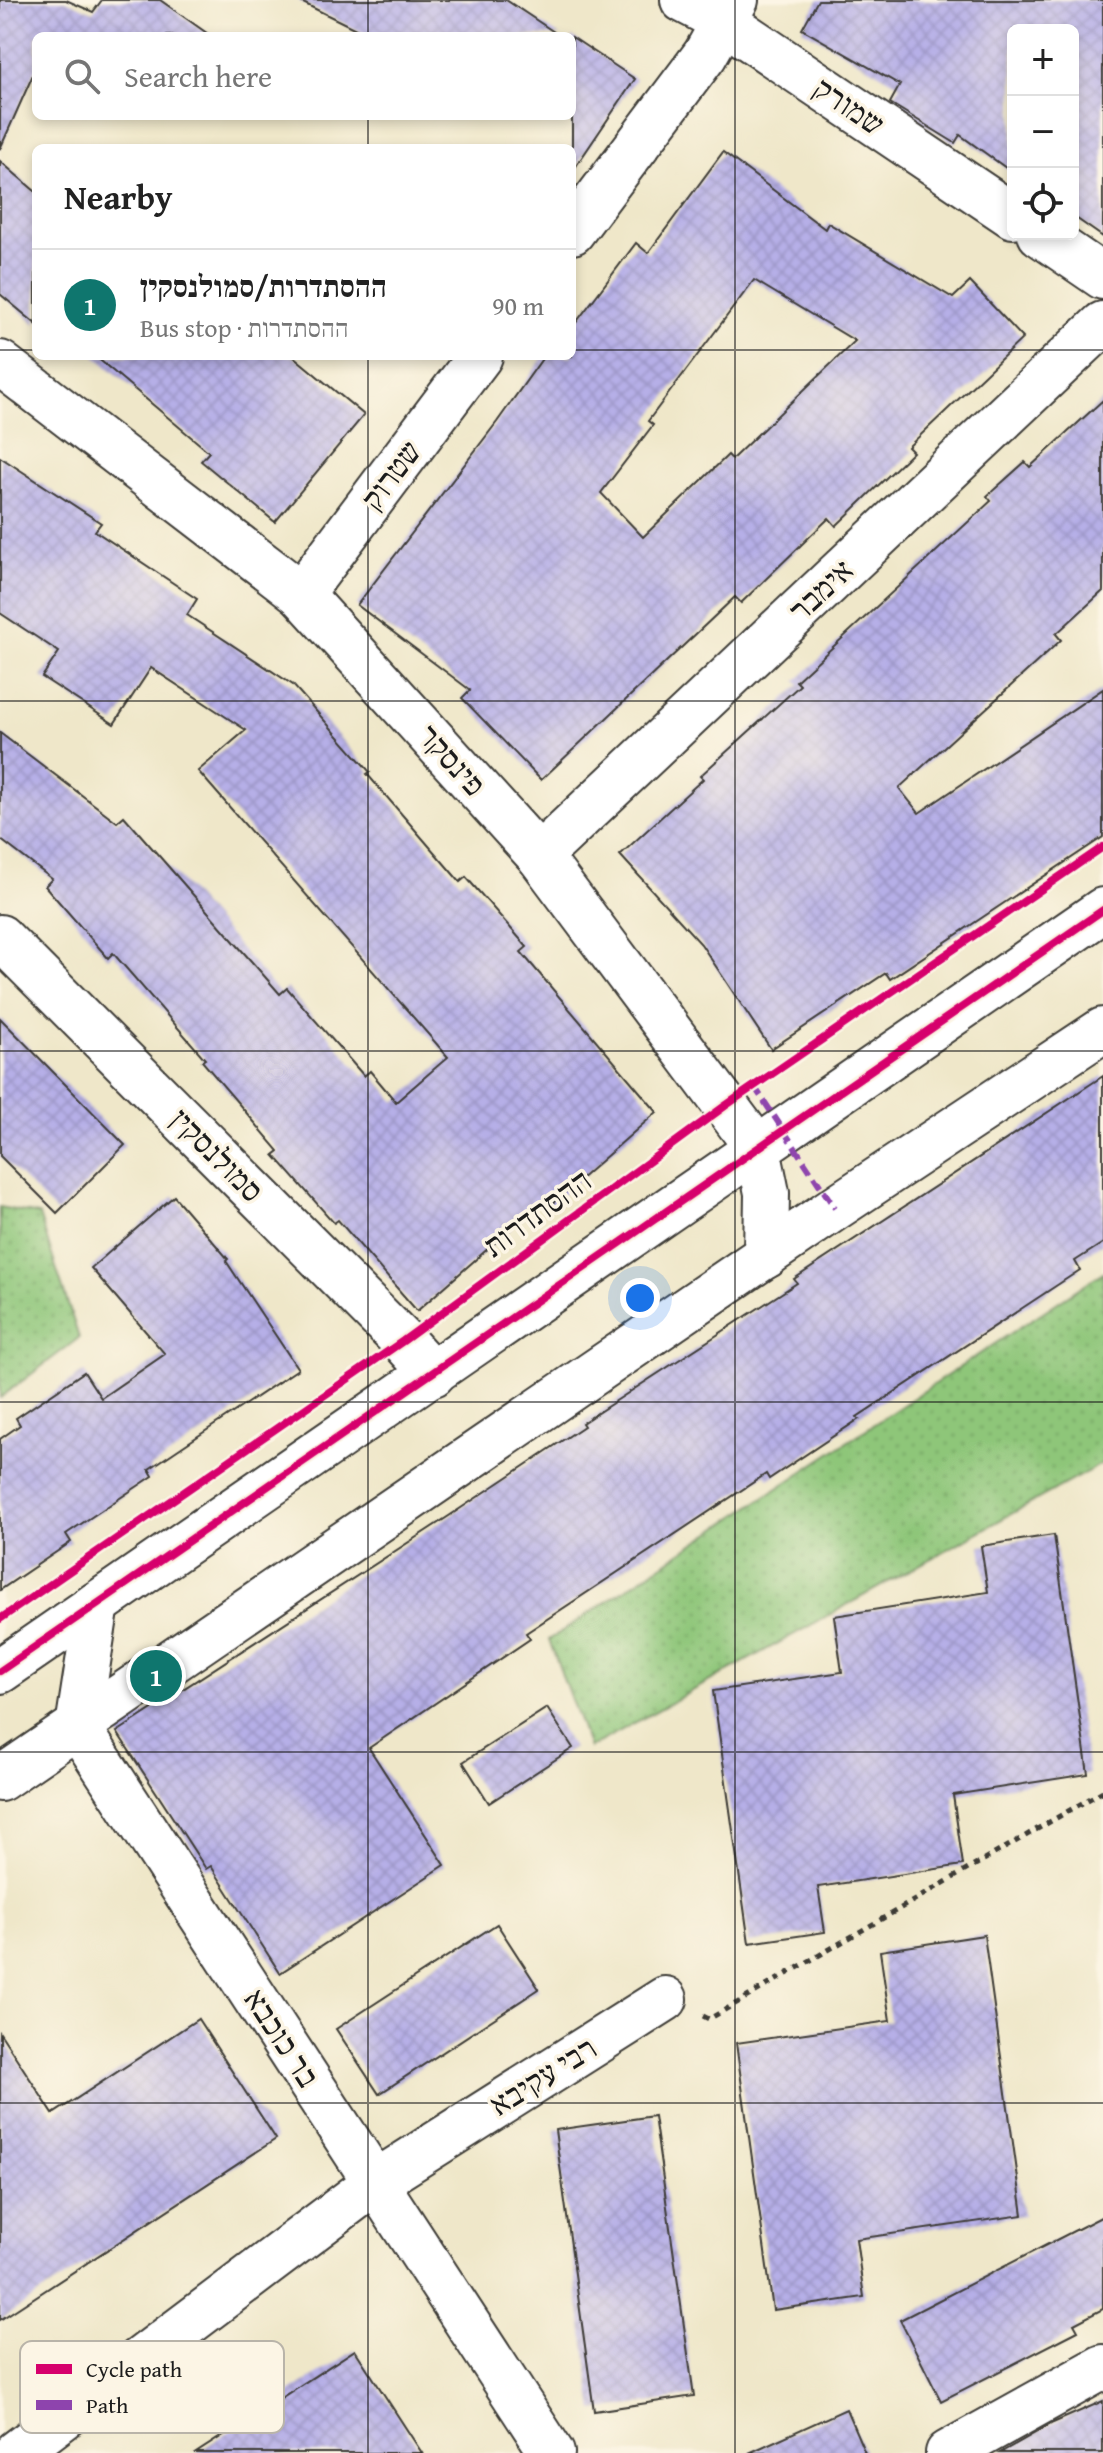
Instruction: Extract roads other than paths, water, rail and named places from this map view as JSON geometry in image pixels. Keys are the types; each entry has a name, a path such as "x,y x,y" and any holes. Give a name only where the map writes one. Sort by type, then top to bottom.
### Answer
{"street":[{"name":"שמורק","path":"683,0 730,11 1007,212"},
{"path":"576,227 705,55 730,11"},
{"path":"1049,240 1103,277"},
{"name":"אימבר","path":"539,856 1103,324"},
{"name":"שטרוק","path":"301,594 477,360"},
{"name":"פינסקר","path":"0,363 301,594 539,856 758,1149 767,1193 766,1256"},
{"path":"0,1671 1103,910"},
{"name":"סמולנסקין","path":"0,937 433,1374"},
{"path":"0,1779 1103,1030"},
{"path":"78,1727 97,1604"},
{"name":"בר כוכבא","path":"78,1727 552,2453"},
{"name":"רבי עקיבא","path":"165,2341 376,2182 665,1999"},
{"path":"950,2451 1103,2367"},
{"name":"רבי עקיבא","path":"16,2453 43,2433"}],"place":[{"name":"ההסתדרות/סמולנסקין","path":"156,1676"}]}
